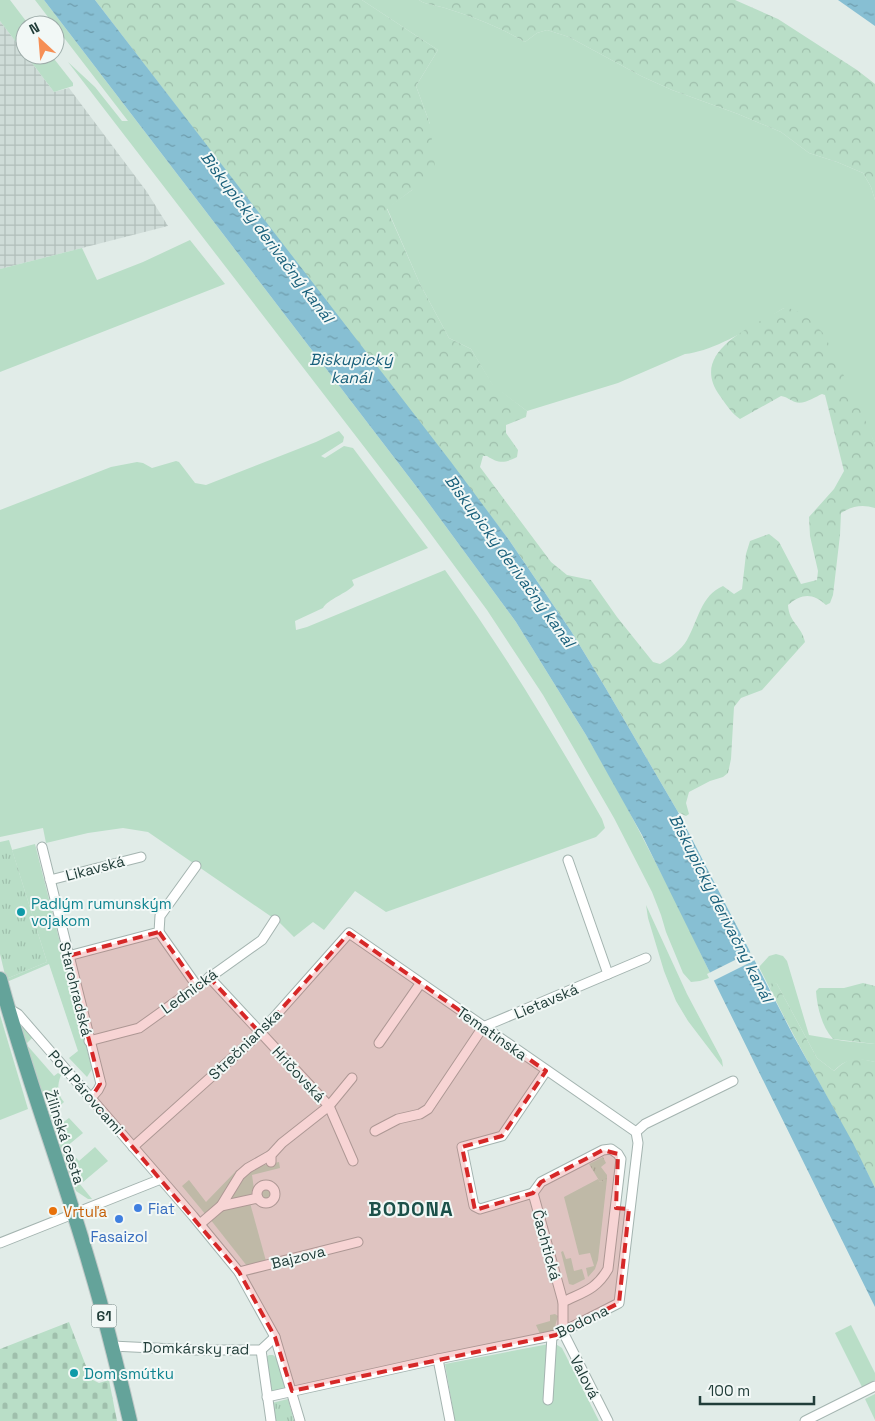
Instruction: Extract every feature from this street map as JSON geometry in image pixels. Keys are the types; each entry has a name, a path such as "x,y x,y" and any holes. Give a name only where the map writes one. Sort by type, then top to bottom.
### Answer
{"main road":[{"name":"Žilinská cesta","path":"0,979 32,1090 92,1270 130,1421"}],"street":[{"name":"Starohradská","path":"42,847 100,1084 98,1090 91,1098"},
{"name":"Likavská","path":"50,880 141,856"},
{"path":"568,860 608,974"},
{"path":"196,866 160,916 159,932 197,986"},
{"name":"Lednická","path":"89,1041 138,1028 262,940 275,920"},
{"path":"68,956 159,932"},
{"name":"Tematínska","path":"349,933 636,1132"},
{"name":"Strečnianska","path":"133,1147 260,1032 349,933"},
{"name":"Lietavská","path":"483,1027 646,958"},
{"name":"Hričovská","path":"209,977 329,1106 353,1161"},
{"path":"379,1043 420,984"},
{"name":"Pod Párovcami","path":"8,1008 18,1014 200,1224 239,1272 275,1337 300,1421"},
{"path":"375,1131 398,1119 420,1114 428,1109 483,1027"},
{"path":"533,1193 480,1209 474,1206 462,1147 502,1136 546,1071"},
{"path":"200,1224 221,1206 240,1175 248,1168 271,1158 282,1143 329,1106 352,1078"},
{"path":"636,1132 645,1124 733,1081"},
{"name":"Bodona","path":"267,1397 552,1336 619,1303 638,1143 636,1132"},
{"name":"Čachtická","path":"563,1302 595,1287 608,1270 621,1159 618,1154 610,1149 603,1150 541,1182 533,1193 563,1302 563,1332"},
{"path":"0,1243 161,1179"},
{"path":"221,1206 258,1198"},
{"path":"616,1208 629,1209"},
{"name":"Bajzova","path":"239,1272 358,1242"},
{"name":"Valová","path":"563,1332 608,1421"},
{"path":"548,1400 552,1336"},
{"name":"Domkársky rad","path":"112,1346 195,1350 261,1350 275,1337"},
{"path":"261,1350 270,1421"},
{"path":"438,1359 450,1421"},
{"path":"805,1421 875,1386"}],"highlighted area":[{"path":"159,932 197,986 209,977 260,1033 349,933 546,1071 502,1136 462,1147 475,1210 533,1193 541,1182 603,1150 618,1154 616,1208 629,1209 619,1303 556,1335 292,1391 275,1337 239,1272 91,1098 100,1084 68,956"}],"shaded area":[{"path":"0,21 15,41 15,65 33,65 54,92 69,88 147,192 168,226 0,269"}],"green space":[{"path":"0,0 10,0 21,15 15,15 15,41 0,21"},
{"path":"35,0 44,0 55,15 47,15"},
{"path":"95,0 362,0 438,50 416,86 430,124 435,167 412,190 387,209 420,284 449,338 471,349 493,385 527,411 526,417 506,425 506,433 518,450 517,457 502,462 483,456 480,467 551,562 567,575 591,580 617,617 653,662 660,664 682,647 691,633 705,602 716,590 723,586 734,594 742,589 746,554 750,541 769,534 779,542 801,584 817,580 818,571 810,536 809,517 834,489 844,471 825,395 822,394 806,402 798,403 781,396 740,419 731,411 720,396 712,380 712,366 718,353 728,342 784,308 792,309 805,315 824,334 875,444 875,508 857,506 841,513 833,595 830,603 826,605 817,598 807,596 798,598 788,605 791,616 805,642 762,690 741,698 734,707 731,759 728,773 689,792 686,803 689,814 686,816 678,812 571,631 509,540"},
{"path":"362,0 419,0 466,15 525,42 537,33 547,30 569,37 641,76 781,132 809,153 863,173 871,187 875,200 875,444 847,384 784,308 736,336 709,348 685,354 618,383 527,411 493,386 471,349 449,338 420,284 387,208 412,190 430,124 416,86 438,50"},
{"path":"419,0 735,0 778,19 857,70 875,84 875,200 871,187 863,173 809,153 781,132 641,76 569,37 547,30 537,33 525,42 466,15"},
{"path":"65,27 419,490 516,622 619,792 675,900 712,977 691,982 683,973 652,892 614,818 543,695 487,610 422,522 68,62 95,87 122,121 128,121 65,39"},
{"path":"34,65 59,65 73,83 73,86 54,92"},
{"path":"190,240 225,284 0,372 0,269 82,248 97,280 143,262"},
{"path":"339,431 344,437 343,442 321,456 325,458 344,446 353,448 428,548 352,580 354,585 351,588 323,608 295,621 296,630 445,570 527,692 584,787 605,828 596,837 386,912 355,891 324,930 313,922 294,937 279,922 148,832 123,828 88,833 46,843 43,828 0,837 0,510 111,467 137,462 152,468 176,461 179,462 195,483 206,485 316,442"},
{"path":"9,840 47,962 6,979 0,954 0,842"},
{"path":"35,844 92,1069 87,1077 69,1058 78,1051 49,964 9,981 6,979 47,962 12,850"},
{"path":"646,905 687,994 722,1060 723,1067 688,1021 676,1001 664,971"},
{"path":"776,954 783,956 787,961 809,1035 875,1044 875,1062 863,1060 848,1061 834,1071 817,1058 777,984 771,984 770,989 759,967 769,956"},
{"path":"773,982 777,984 817,1058 834,1071 853,1059 875,1062 875,1188 770,989"},
{"path":"863,983 875,986 875,1044 833,1039 826,1029 821,1016 816,991 819,988 844,988"},
{"path":"0,1015 28,1109 0,1120"},
{"path":"16,1018 33,1037 26,1044 54,1076 58,1073 61,1075 58,1089 64,1102 52,1113 61,1124 69,1118 83,1133 66,1147 79,1161 95,1147 108,1161 83,1182 82,1180 79,1183 92,1199 88,1199 76,1191 22,1045"},
{"path":"603,1157 606,1163 601,1167 607,1175 607,1179 600,1182 589,1164"},
{"path":"279,1162 280,1168 252,1175 254,1189 250,1197 224,1203 251,1168"},
{"path":"237,1170 239,1172 215,1207 206,1215 182,1186 189,1180 206,1202"},
{"path":"598,1179 600,1182 607,1179 598,1260 595,1269 588,1277 586,1268 594,1266 590,1253 579,1255 564,1197"},
{"path":"266,1187 272,1193 266,1199 260,1193"},
{"path":"250,1203 266,1261 247,1266 210,1219 223,1210"},
{"path":"563,1251 566,1259 571,1258 574,1271 582,1269 585,1279 573,1285 569,1284 561,1252"},
{"path":"555,1314 558,1316 554,1330 540,1334 536,1325 550,1321 550,1315"},
{"path":"69,1322 91,1379 99,1383 109,1380 117,1421 0,1421 0,1349"},
{"path":"851,1325 875,1373 875,1380 862,1387 835,1333"},
{"path":"554,1343 562,1348 599,1421 455,1421 445,1364"},
{"path":"269,1355 277,1358 285,1388 272,1392 270,1392 265,1361"},
{"path":"875,1394 875,1420 865,1399"},
{"path":"288,1399 294,1421 274,1421 272,1403"}],"water":[{"path":"44,0 95,0 451,462 509,540 571,631 678,812 793,1035 853,1143 875,1188 875,1307 642,835 586,735 516,622 419,490 65,27 65,15 55,15"},
{"path":"838,0 875,0 875,26"}],"pier":[{"path":"753,951 757,959 711,982 707,974"}],"place":[{"name":"Padlým rumunským vojakom","path":"21,912"},
{"name":"Fiat","path":"138,1208"},
{"name":"Vrtuľa","path":"53,1211"},
{"name":"Fasaizol","path":"119,1219"},
{"name":"Dom smútku","path":"74,1373"}],"district":[{"name":"BODONA","path":"411,1209"}],"water label":[{"name":"Biskupický derivačný kanál","path":"267,237"},
{"name":"Biskupický kanál","path":"351,368"},
{"name":"Biskupický derivačný kanál","path":"510,561"},
{"name":"Biskupický derivačný kanál","path":"721,908"}]}
